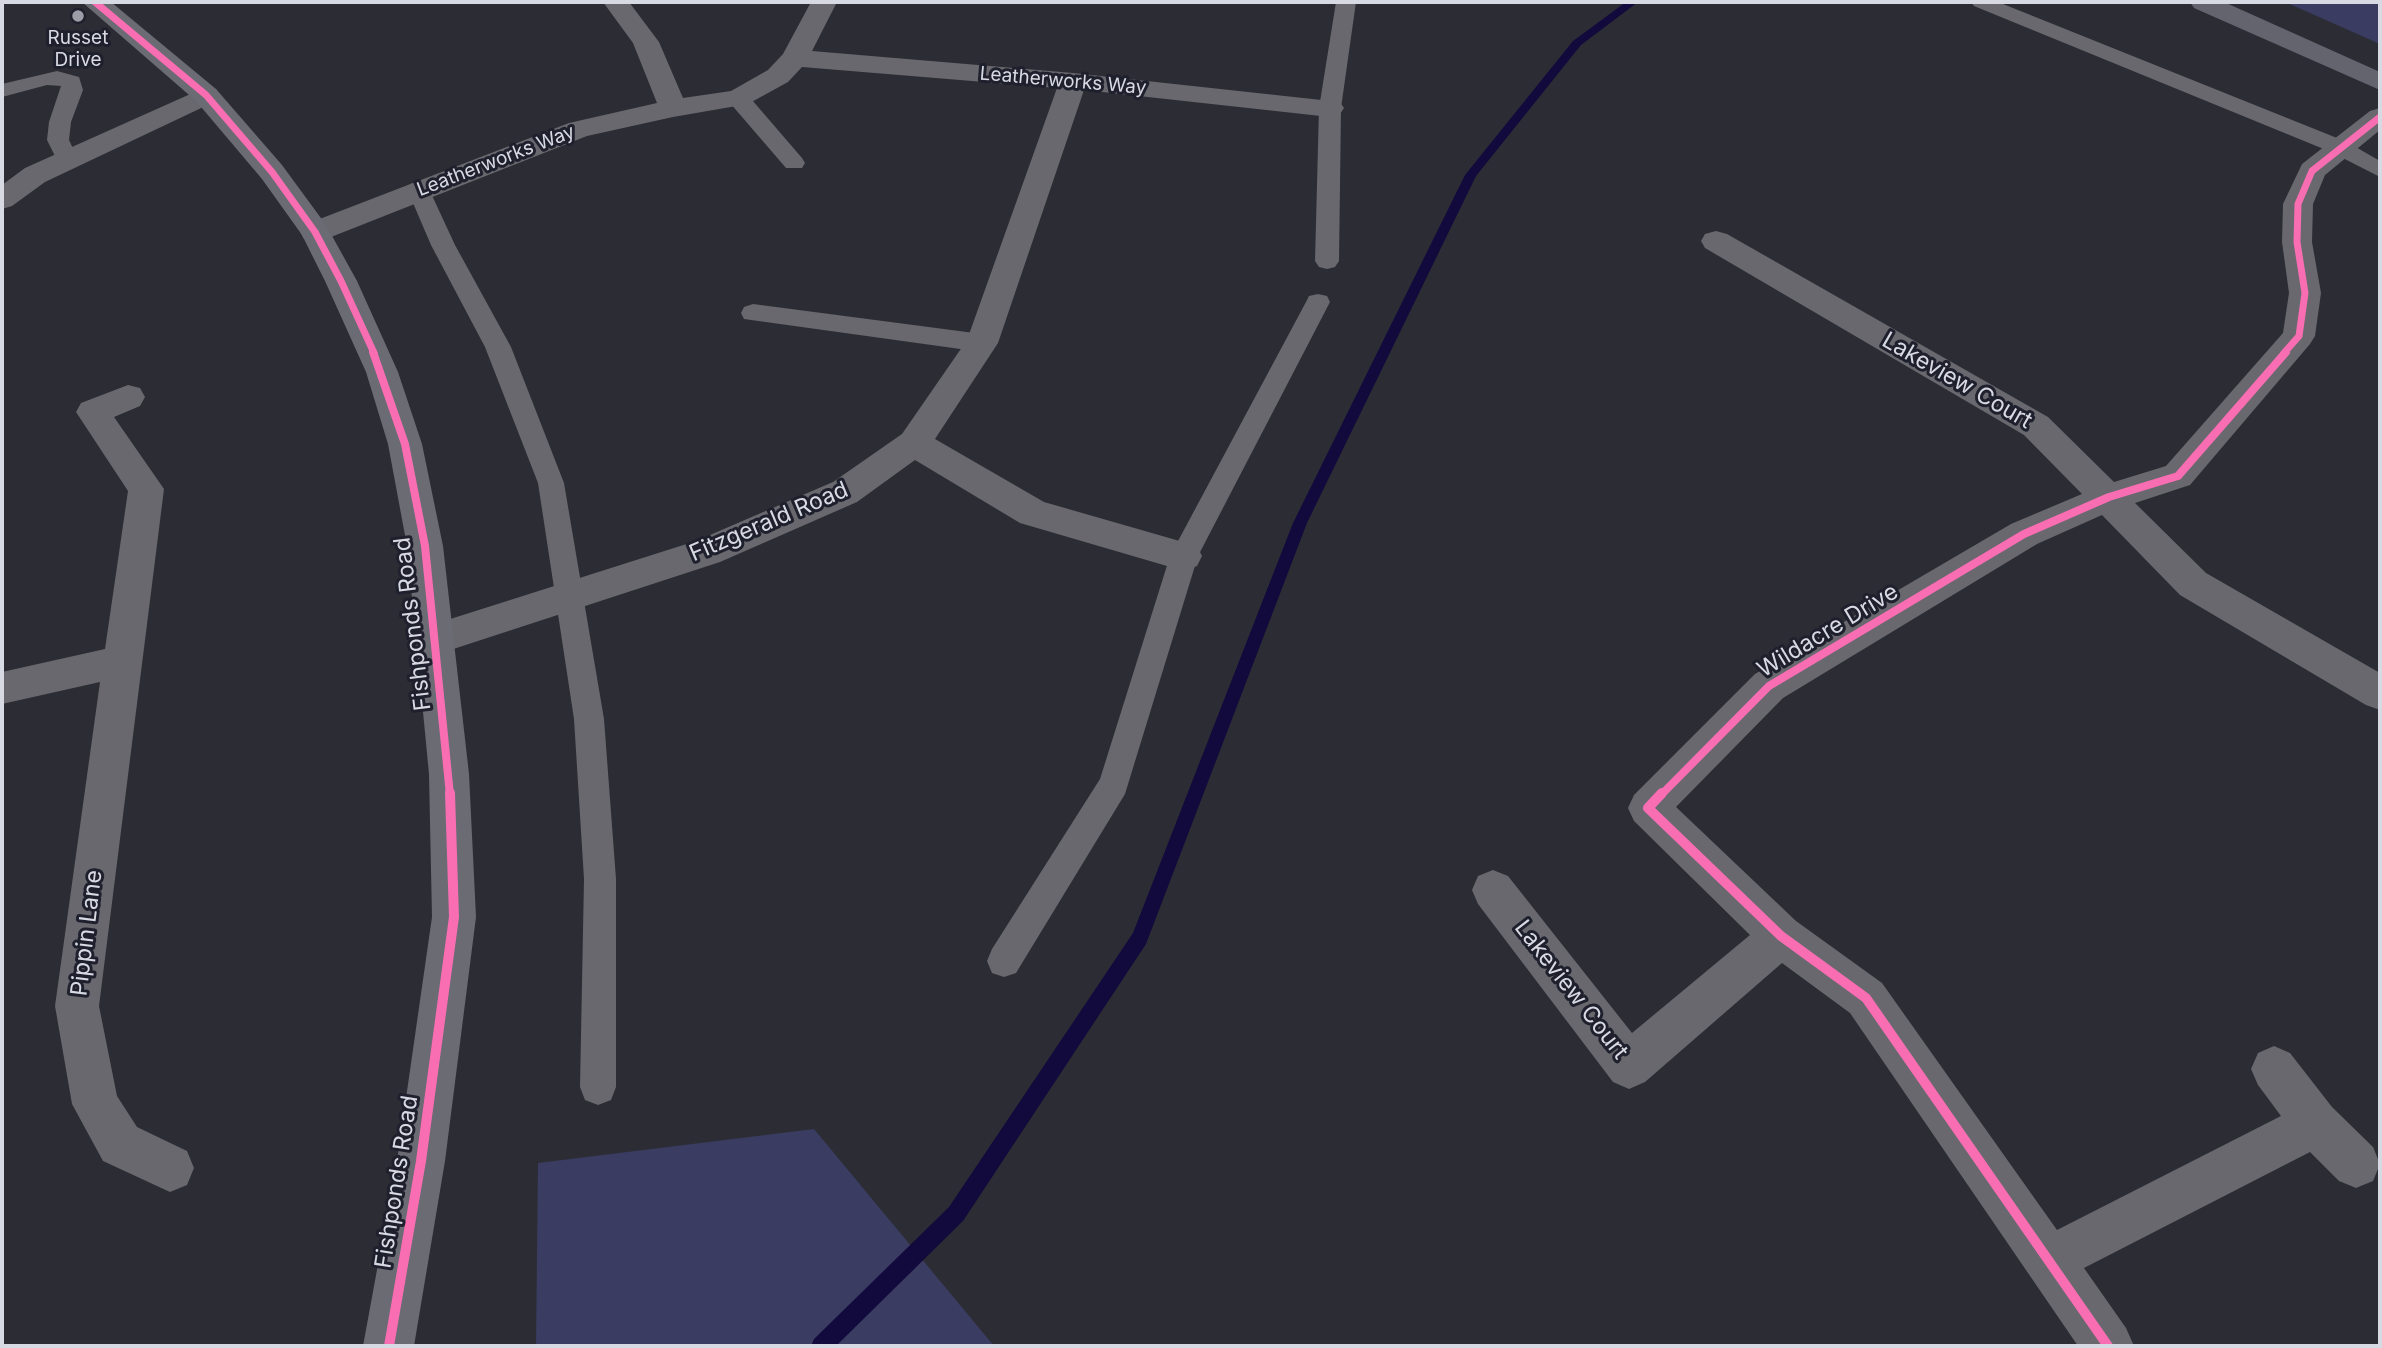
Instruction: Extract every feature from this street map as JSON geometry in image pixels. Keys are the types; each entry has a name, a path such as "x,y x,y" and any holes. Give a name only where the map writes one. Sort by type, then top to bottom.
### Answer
{"main road":[{"path":"2203,2 2380,82"}],"street":[{"name":"Fishponds Road","path":"95,2 206,95 272,172 315,232 341,281 382,372 405,444 425,546 449,774 454,917 421,1161 389,1346"},
{"path":"616,2 646,42 673,108"},
{"name":"Leatherworks Way","path":"315,232 418,189 579,129 673,108 738,98 778,76 796,58 824,2"},
{"name":"Leatherworks Way","path":"796,58 1073,81 1330,108"},
{"name":"Fitzgerald Road","path":"435,639 707,552 845,492 914,443 982,343 1073,81"},
{"path":"2,199 35,175 206,95"},
{"path":"2109,496 2178,476 2299,336 2305,293 2297,242 2298,204 2312,171 2380,117"},
{"name":"Lakeview Court","path":"1716,241 2036,426 2109,496 2193,584 2380,693"},
{"name":"Pippin Lane","path":"128,397 93,412 146,489 77,1006 94,1104 120,1144 170,1168"},
{"path":"914,443 1033,513 1184,556"},
{"name":"Wildacre Drive","path":"1781,936 1648,808 1769,686 2024,534 2109,496"},
{"path":"2,688 122,660"},
{"name":"Lakeview Court","path":"1493,890 1629,1066 1781,936"},
{"path":"1781,936 1866,998 2109,1346"},
{"path":"2274,1069 2315,1124 2356,1164"},
{"path":"2049,1259 2315,1124"}],"lane":[{"path":"1326,261 1330,108 1346,2"},
{"path":"1981,2 2339,147 2380,170"},
{"path":"2,90 57,77 71,82 72,90 60,122 58,141 67,159"},
{"path":"738,98 794,163"},
{"path":"418,189 443,245 498,347 551,483 589,719 600,879 598,1087"},
{"path":"1004,961 1114,784 1184,556 1318,302"},
{"path":"753,313 982,343"}],"shaded area":[{"path":"2285,2 2380,2 2380,44"},
{"path":"814,1129 994,1346 536,1346 538,1163"}],"waterway":[{"path":"821,1346 956,1214 1140,938 1300,523 1471,175 1577,43 1633,2"}],"cycle path":[{"path":"95,2 206,95 272,172 315,232 341,281 382,372 405,444 425,546 449,774 454,917 421,1161 389,1346"},
{"path":"2108,1346 1866,998 1781,936 1648,808 1769,686 2024,534 2109,497 2178,476 2299,336 2305,293 2297,242 2298,204 2312,171 2380,117"}],"place":[{"name":"Russet Drive","path":"78,16"}]}
